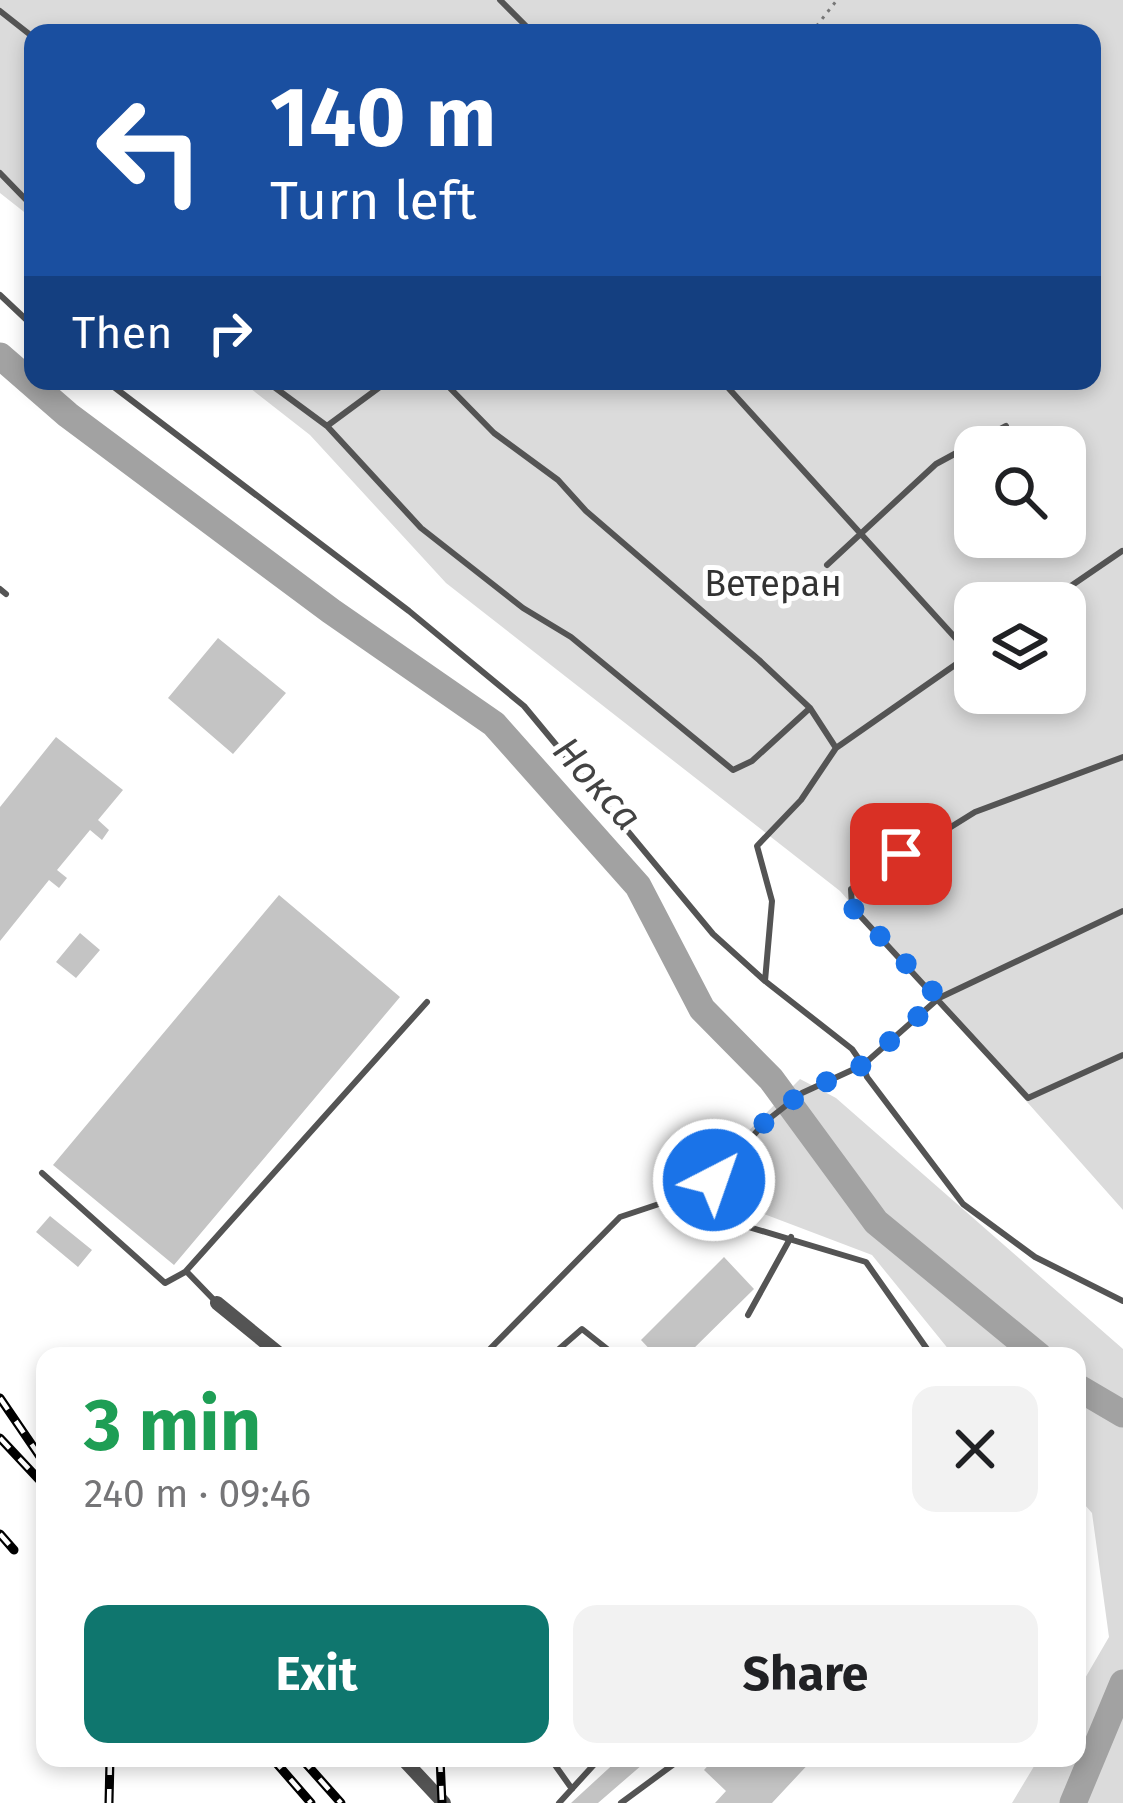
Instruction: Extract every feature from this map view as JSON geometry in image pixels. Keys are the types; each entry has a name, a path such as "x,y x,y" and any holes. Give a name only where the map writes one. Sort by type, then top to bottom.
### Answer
{"street":[{"path":"217,1303 271,1347"},
{"path":"410,1767 444,1803"}],"lane":[{"path":"500,0 524,24"},
{"path":"0,11 24,30"},
{"path":"0,173 24,198"},
{"path":"0,296 24,318"},
{"path":"118,390 409,611 524,706 713,934 852,1049 879,1094 963,1204 1035,1257 1123,1301"},
{"path":"278,390 327,426 421,528 523,608 572,637 734,770 752,761 810,708"},
{"path":"327,426 376,390"},
{"path":"452,390 494,433 558,481 810,708 836,748"},
{"path":"730,390 954,633"},
{"path":"827,565 936,464 954,454"},
{"path":"1077,582 1122,551"},
{"path":"766,981 772,901 757,846 800,800 836,748 954,666"},
{"path":"1123,757 975,812 851,889 852,907 1028,1097 1123,1055"},
{"path":"691,1208 765,1122 802,1093 863,1065 939,998 1123,911"},
{"path":"42,1173 165,1283 186,1271 428,1002"},
{"path":"492,1347 620,1217 665,1202 866,1262 926,1347"},
{"path":"748,1315 791,1237"},
{"path":"186,1271 217,1303"},
{"path":"561,1347 582,1329 605,1347"},
{"path":"556,1767 572,1790"},
{"path":"559,1803 592,1767"},
{"path":"621,1803 670,1767"}],"path":[{"path":"818,24 837,0"}],"green space":[{"name":"Ветеран","path":"0,0 1123,0 1123,1210 840,891 446,583 310,435 252,390 1101,390 1101,24 24,24 24,212 0,193"},
{"path":"800,1079 836,1098 1123,1349 1123,1803 1012,1803 1034,1767 1086,1767 1086,1677 1109,1637 1092,1513 1086,1506 1086,1347 947,1347 872,1255 693,1187"}],"building":[{"path":"218,638 286,693 233,754 168,698"},
{"path":"56,737 123,790 98,820 109,830 102,840 90,830 57,870 67,878 59,888 49,880 0,941 0,807"},
{"path":"279,895 400,997 174,1265 53,1165"},
{"path":"80,933 100,950 76,978 56,962"},
{"path":"50,1216 92,1250 78,1267 36,1232"},
{"path":"724,1257 754,1289 695,1347 648,1347 641,1340"},
{"path":"610,1767 640,1767 598,1803 571,1803"},
{"path":"806,1767 772,1803 715,1803 726,1791 704,1770"}],"waterway":[{"name":"Нокса","path":"0,356 24,377"},
{"name":"Нокса","path":"39,390 331,611 494,724 638,886 702,1009 771,1079 876,1222 1028,1347"},
{"name":"Нокса","path":"1086,1392 1123,1414"},
{"name":"Нокса","path":"1073,1803 1123,1683"}],"railway":[{"path":"0,1398 36,1451"},
{"path":"0,1438 36,1476"},
{"path":"0,1534 14,1550"},
{"path":"109,1803 110,1767"},
{"path":"280,1767 311,1803"},
{"path":"309,1767 341,1803"},
{"path":"440,1767 442,1803"}],"route":[{"path":"714,1180 765,1122 802,1093 863,1065 939,998 852,907 851,889 901,854"}]}
